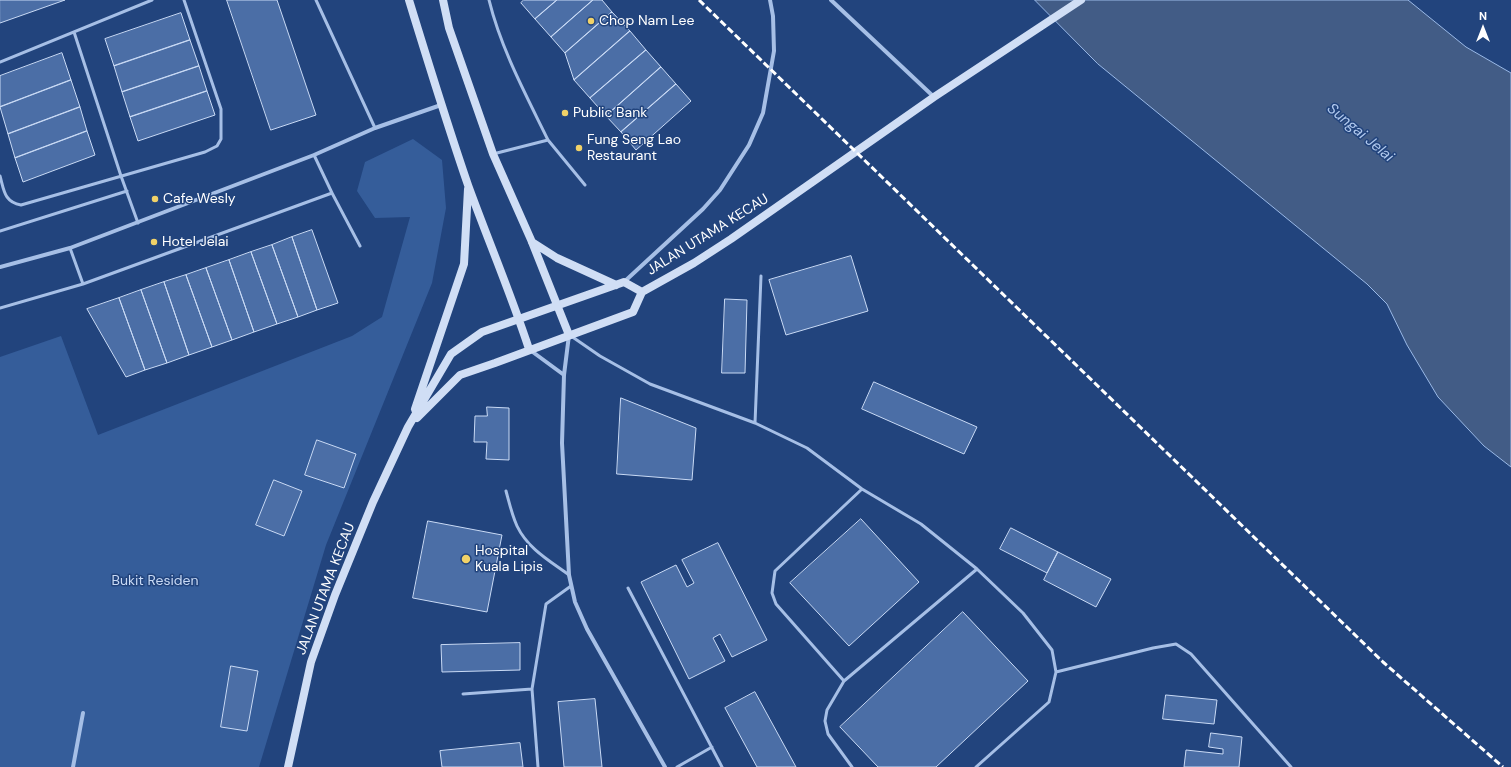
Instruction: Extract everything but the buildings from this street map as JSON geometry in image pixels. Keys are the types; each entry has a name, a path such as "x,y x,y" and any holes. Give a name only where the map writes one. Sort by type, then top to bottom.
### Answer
{"street":[{"path":"409,0 441,105 468,185 519,319 529,350 564,375"},
{"path":"443,0 449,28 493,154 532,242 569,335 564,375 562,443 569,575 575,602 586,629 665,767"},
{"path":"408,427 451,354 482,332 620,284 698,214 720,190 749,145 763,113 774,51 773,16 770,0"},
{"path":"830,0 934,98"},
{"name":"JALAN UTAMA KECAU","path":"642,292 694,263 788,200 934,98 1080,0"},
{"path":"0,267 70,248 314,155 375,128 441,105"},
{"path":"408,427 464,264 468,185"},
{"path":"408,427 460,375 494,364 632,312 642,292 557,258 532,242"},
{"name":"JALAN UTAMA KECAU","path":"288,767 311,662 327,617 373,502 408,427"},
{"path":"73,767 83,714"}],"lane":[{"path":"0,62 152,0"},
{"path":"0,176 7,198 14,204 21,205 205,152 217,146 221,139 221,109 184,0"},
{"path":"316,0 375,128"},
{"path":"489,0 506,50 520,84 548,140 585,185"},
{"path":"74,32 138,223"},
{"path":"493,154 548,140"},
{"path":"314,155 360,246"},
{"path":"0,231 127,191"},
{"path":"0,308 83,284 332,193"},
{"path":"70,248 83,284"},
{"path":"755,423 761,276"},
{"path":"569,335 600,356 650,384 755,423 807,448 862,489 921,524 977,569 1023,612 1052,650 1056,672 1049,702 976,767"},
{"path":"844,681 776,604 772,593 775,570 862,489"},
{"path":"506,491 518,526 526,541 569,575"},
{"path":"852,767 828,734 826,721 827,710 844,681 977,569"},
{"path":"538,767 532,689 546,604 571,586"},
{"path":"628,588 722,767"},
{"path":"1056,672 1153,648 1176,644 1191,654 1291,767"},
{"path":"463,694 532,689"},
{"path":"677,767 712,747"}],"green space":[{"name":"Bukit Residen","path":"413,139 442,160 446,208 432,283 326,545 259,767 0,767 0,357 61,336 98,435 352,336 382,317 410,217 375,218 357,191 365,162"}],"water":[{"name":"Sungai Jelai","path":"1035,0 1408,0 1466,47 1511,73 1511,467 1484,446 1438,397 1407,345 1387,304 1367,284 1098,64"}],"railway":[{"path":"699,0 1383,662 1503,767"}],"place":[{"name":"Chop Nam Lee","path":"591,21"},
{"name":"Public Bank","path":"565,113"},
{"name":"Fung Seng Lao Restaurant","path":"579,148"},
{"name":"Cafe Wesly","path":"155,199"},
{"name":"Hotel Jelai","path":"154,242"},
{"name":"Hospital Kuala Lipis","path":"466,559"}]}
